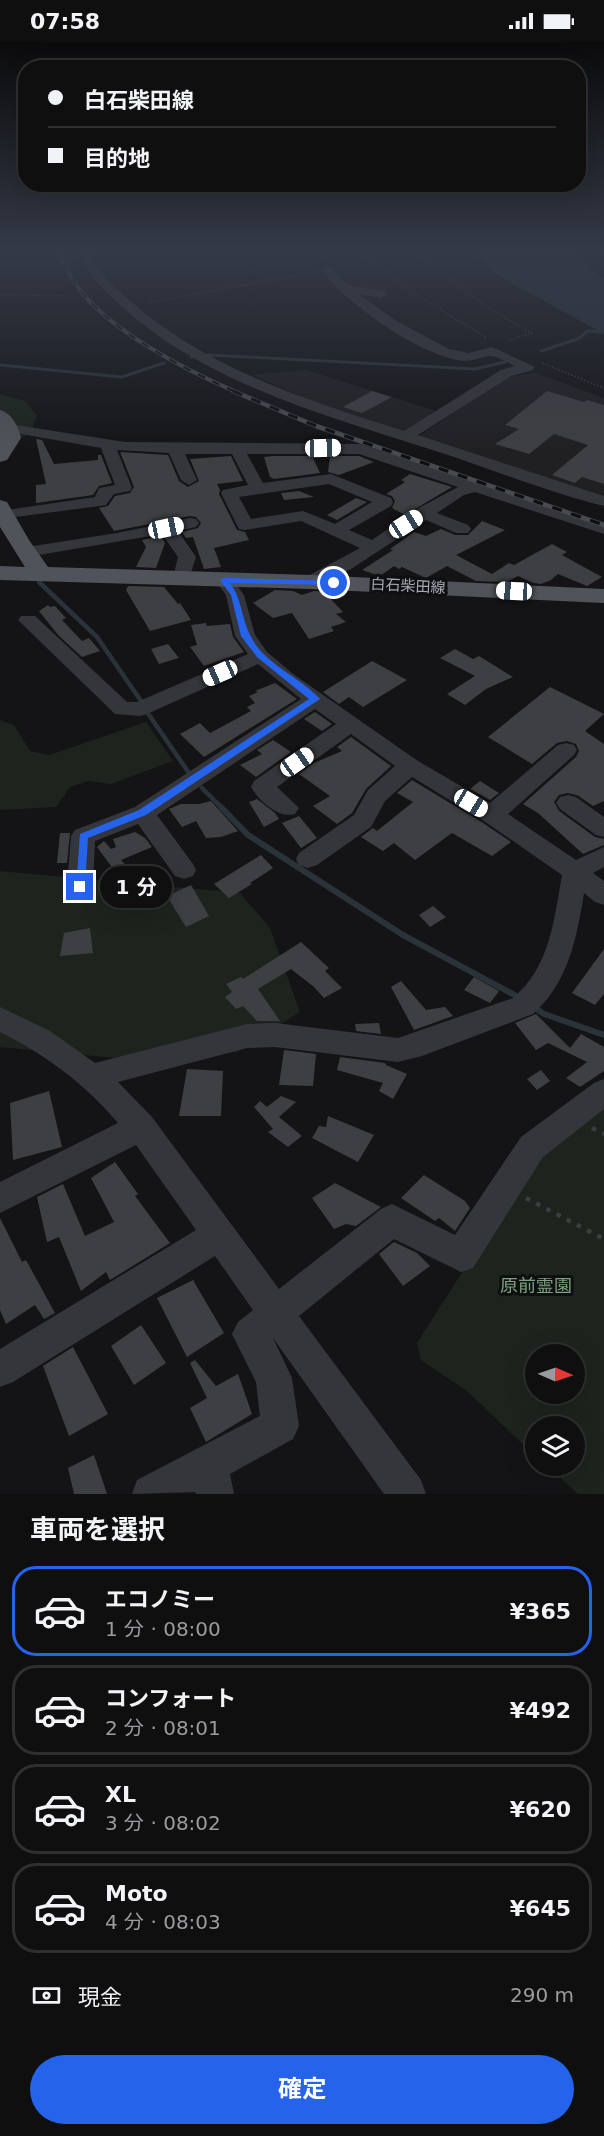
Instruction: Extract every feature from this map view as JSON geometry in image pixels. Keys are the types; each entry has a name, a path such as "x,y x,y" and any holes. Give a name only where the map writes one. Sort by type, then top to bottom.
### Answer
{"main road":[{"path":"0,456 11,438 5,422"},
{"path":"1,510 32,563"},
{"name":"白石柴田線","path":"0,573 32,563 182,579 311,582 604,596"}],"street":[{"path":"142,318 201,355 279,394 604,501"},
{"path":"382,318 406,325 440,351 459,357 475,357 492,351 528,367 506,373 406,436"},
{"path":"5,422 107,444 175,449 360,448 604,530"},
{"path":"1,510 100,501 106,495 105,491 124,488 107,444"},
{"path":"175,449 189,480"},
{"path":"237,449 258,489"},
{"path":"336,530 386,502 331,479 229,494 245,525 303,516 371,546"},
{"path":"311,582 345,565 371,546 458,492 477,486"},
{"path":"423,513 462,529"},
{"path":"32,563 190,523"},
{"path":"166,528 187,557 182,579"},
{"path":"224,580 235,595 245,636 260,656 315,699 410,766 492,815 575,872 604,895"},
{"path":"28,620 122,708 130,710 140,709 260,656"},
{"path":"80,887 83,836 142,813 315,699"},
{"path":"287,808 262,787 351,724"},
{"path":"492,815 566,750"},
{"path":"308,859 363,821 376,796 410,766"},
{"path":"568,803 604,829"},
{"path":"142,813 184,870"},
{"path":"575,872 604,856"},
{"path":"93,1076 247,1036 274,1035 398,1050 412,1047 529,1003 543,987 561,946 575,872"},
{"path":"0,1019 25,1030 58,1050 93,1076 141,1126 277,1311 407,1494"},
{"path":"151,1494 212,1480 280,1426 274,1378 250,1334 392,1220 461,1256 532,1147 604,1092"},
{"path":"0,1198 141,1126"},
{"path":"0,1369 220,1234"}],"path":[{"path":"453,318 488,339"},
{"path":"504,318 532,333 508,340"},
{"path":"539,362 604,388"},
{"path":"507,1188 604,1239"}],"shaded area":[{"path":"575,318 604,318 604,334"},
{"path":"306,370 439,412 405,433 321,405 252,375"},
{"path":"536,373 604,398 604,496 419,436 507,377"}],"green space":[{"path":"0,394 25,401 37,416 30,433 0,450"},
{"path":"0,720 14,725 30,751 49,755 146,722 173,761 111,784 89,781 70,787 56,807 0,810"},
{"path":"0,871 240,893 270,928 300,1012 237,1052 136,1060 0,1047"},
{"name":"原前霊園","path":"604,1103 604,1494 578,1494 558,1476 585,1476 585,1416 525,1416 525,1446 467,1391 421,1360 417,1343 538,1153"}],"building":[{"path":"372,391 392,397 362,413 343,407"},
{"path":"547,391 584,402 587,400 604,405 604,484 582,477 575,483 552,475 588,445 554,434 529,454 495,444 519,429 505,425"},
{"path":"36,439 42,440 54,464 98,460 98,455 101,455 112,483 99,486 93,495 36,503 36,485 46,484"},
{"path":"120,452 168,455 179,481 188,487 199,481 190,459 231,456 243,481 217,484 219,494 237,530 245,532 249,540 214,548 221,567 204,569 193,537 186,538 182,532 198,528 201,523 196,517 190,516 114,531 99,508 108,506 115,496 130,493 134,487"},
{"path":"312,456 320,473 274,479 270,477 264,457"},
{"path":"330,456 359,456 374,462 339,475 328,472"},
{"path":"410,474 452,487 405,515 392,508 395,501 392,496 386,494 405,482 401,480"},
{"path":"299,491 314,497 284,500 281,493"},
{"path":"356,498 367,502 337,520 327,515"},
{"path":"482,521 505,530 456,555 492,574 509,563 514,565 552,544 567,552 562,555 602,577 587,586 558,574 541,584 518,576 506,582 476,581 447,566 426,578 402,567 399,569 394,566 380,576 362,570 393,550 390,549 414,532 426,536 441,529 455,535 468,535"},
{"path":"161,536 165,543 156,568 136,567 146,547 142,540"},
{"path":"128,586 164,587 178,604 180,603 191,620 150,631 126,590"},
{"path":"275,590 293,591 302,595 314,591 324,592 343,612 336,614 346,622 331,627 334,631 309,639 292,613 273,618 253,603"},
{"path":"48,605 55,606 66,618 62,620 82,641 89,638 100,651 82,657 59,636 39,611"},
{"path":"206,623 207,626 230,624 233,637 244,652 204,666 190,647 197,645 191,625"},
{"path":"168,644 179,658 159,664 151,649"},
{"path":"455,649 473,659 479,656 513,677 486,689 465,705 447,694 475,676 440,658"},
{"path":"372,661 407,680 363,707 349,697 339,704 323,692"},
{"path":"275,683 297,699 204,757 180,734 200,723 210,733 251,711 247,707 255,703 249,696"},
{"path":"550,687 604,714 585,731 604,744 604,801 593,806 577,795 567,793 559,795 554,802 559,811 595,837 604,839 604,845 583,854 538,813 523,804 576,757 579,751 576,744 567,741 557,743 532,764 488,737"},
{"path":"315,712 332,724 322,731 304,719"},
{"path":"351,737 391,766 366,789 352,813 337,824 313,806 330,796 299,774 314,763 342,751 337,747"},
{"path":"273,740 291,752 256,777 240,765 262,754 257,750"},
{"path":"412,780 511,842 492,856 452,833 415,860 394,843 383,851 361,837 373,828 377,831 413,802 397,793"},
{"path":"480,781 499,793 490,800 470,789"},
{"path":"257,799 279,819 264,827 249,802"},
{"path":"211,801 238,831 221,837 206,838 196,821 182,827 169,809 181,804"},
{"path":"299,816 317,838 301,848 282,823"},
{"path":"135,832 145,838 152,847 121,860 146,887 122,897 109,873 114,870 97,847 104,841 111,849 116,847 113,839"},
{"path":"60,833 70,833 67,863 57,863"},
{"path":"261,855 273,868 250,883 252,884 229,898 214,884"},
{"path":"191,885 209,916 186,927 167,896"},
{"path":"433,906 446,917 430,927 419,915"},
{"path":"90,928 93,953 60,956 64,933"},
{"path":"301,942 329,968 325,971 342,988 324,998 291,969 258,989 280,1021 257,1021 243,1006 236,1009 225,997 232,992 226,984 241,977 243,979"},
{"path":"604,949 604,994 595,1005 572,993"},
{"path":"474,977 499,991 490,1003 464,990"},
{"path":"401,981 426,1010 445,1007 453,1016 414,1030 391,987"},
{"path":"536,1014 570,1048 581,1034 604,1047 604,1071 580,1087 566,1078 587,1062 548,1043 536,1050 515,1023"},
{"path":"379,1023 381,1034 356,1031 355,1024"},
{"path":"284,1050 316,1054 313,1086 279,1085"},
{"path":"340,1057 385,1063 407,1074 393,1099 379,1091 383,1083 337,1070"},
{"path":"187,1069 223,1071 221,1116 179,1116"},
{"path":"541,1070 550,1081 537,1090 527,1079"},
{"path":"49,1091 62,1147 13,1160 10,1103"},
{"path":"281,1096 296,1102 279,1117 302,1136 288,1147 268,1132 273,1129 254,1107 260,1101 267,1107"},
{"path":"328,1116 374,1135 358,1162 312,1138 319,1126 326,1127"},
{"path":"115,1162 138,1194 135,1196 170,1243 110,1280 106,1272 81,1291 59,1237 47,1242 37,1197 63,1184 85,1236 114,1222 91,1178"},
{"path":"424,1175 465,1201 470,1208 455,1231 439,1218 435,1221 401,1198"},
{"path":"335,1183 381,1207 356,1226 346,1224 334,1229 312,1198"},
{"path":"0,1218 22,1262 26,1260 55,1313 44,1319 35,1305 6,1324 0,1310"},
{"path":"394,1242 417,1253 430,1266 403,1286 379,1254"},
{"path":"193,1280 224,1333 187,1357 157,1298"},
{"path":"141,1325 166,1363 134,1385 111,1346"},
{"path":"73,1347 108,1414 69,1436 43,1366"},
{"path":"195,1360 216,1386 238,1374 252,1414 206,1442 190,1408 207,1398 190,1363"},
{"path":"94,1455 107,1494 74,1494 68,1468"}],"waterway":[{"path":"541,351 580,338 587,331 604,332"},
{"path":"191,357 209,355 475,369 505,362"},
{"path":"0,365 122,377 164,363"},
{"path":"39,582 97,637 141,701"},
{"path":"147,712 191,776"},
{"path":"202,788 221,807"},
{"path":"221,807 248,835 403,935 522,999"},
{"path":"532,1006 544,1014 604,1035"}],"railway":[{"path":"108,318 128,334 172,361 236,392"},
{"path":"233,391 316,426 604,525"}],"route":[{"path":"80,887 83,836 142,813 200,777 315,699 260,656 245,636 235,595 224,580 334,583"}]}
